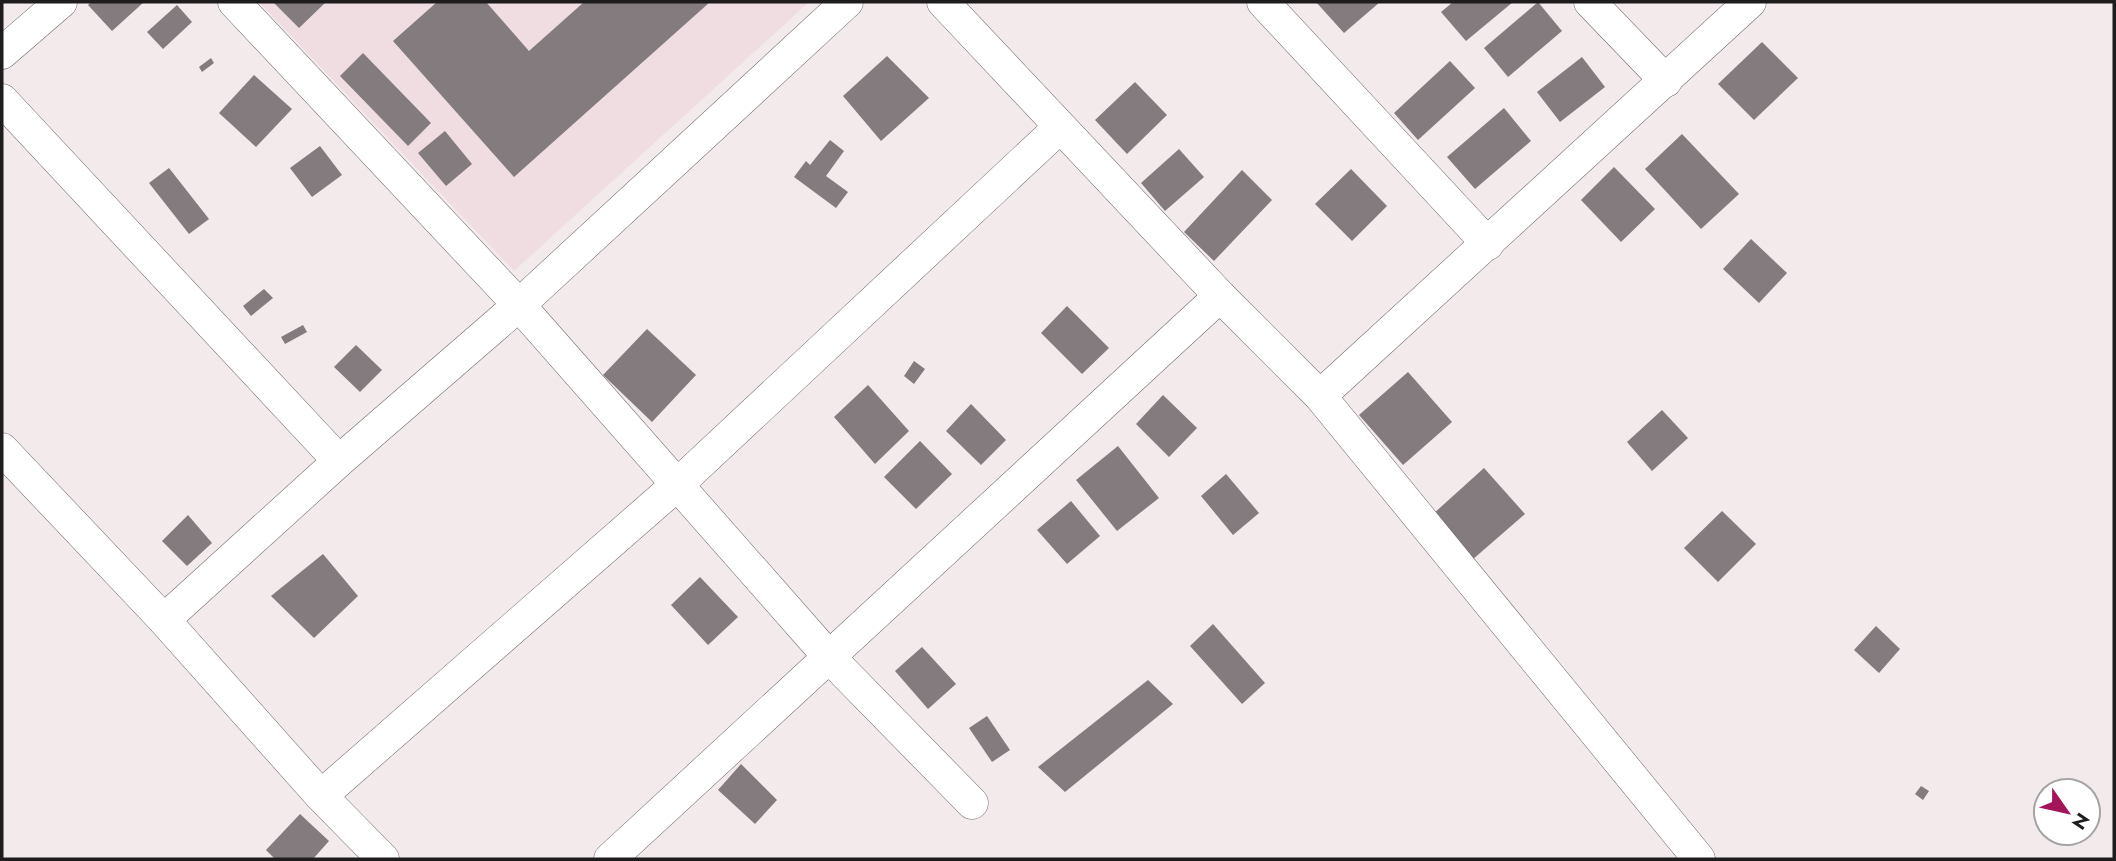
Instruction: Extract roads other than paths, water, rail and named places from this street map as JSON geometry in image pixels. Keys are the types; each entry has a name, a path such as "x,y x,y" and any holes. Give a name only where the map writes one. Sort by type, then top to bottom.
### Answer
{"street":[{"path":"2,53 61,2"},
{"path":"234,2 519,305 830,657 972,803"},
{"path":"164,620 340,461 519,305 847,2"},
{"path":"943,2 1220,296 1320,396 1699,859"},
{"path":"1264,2 1488,244"},
{"path":"1590,2 1666,81"},
{"path":"1320,396 1750,2"},
{"path":"2,100 340,461"},
{"path":"321,796 678,484 1060,127"},
{"path":"610,859 1220,296"},
{"path":"2,449 164,620 321,796 383,859"}]}
